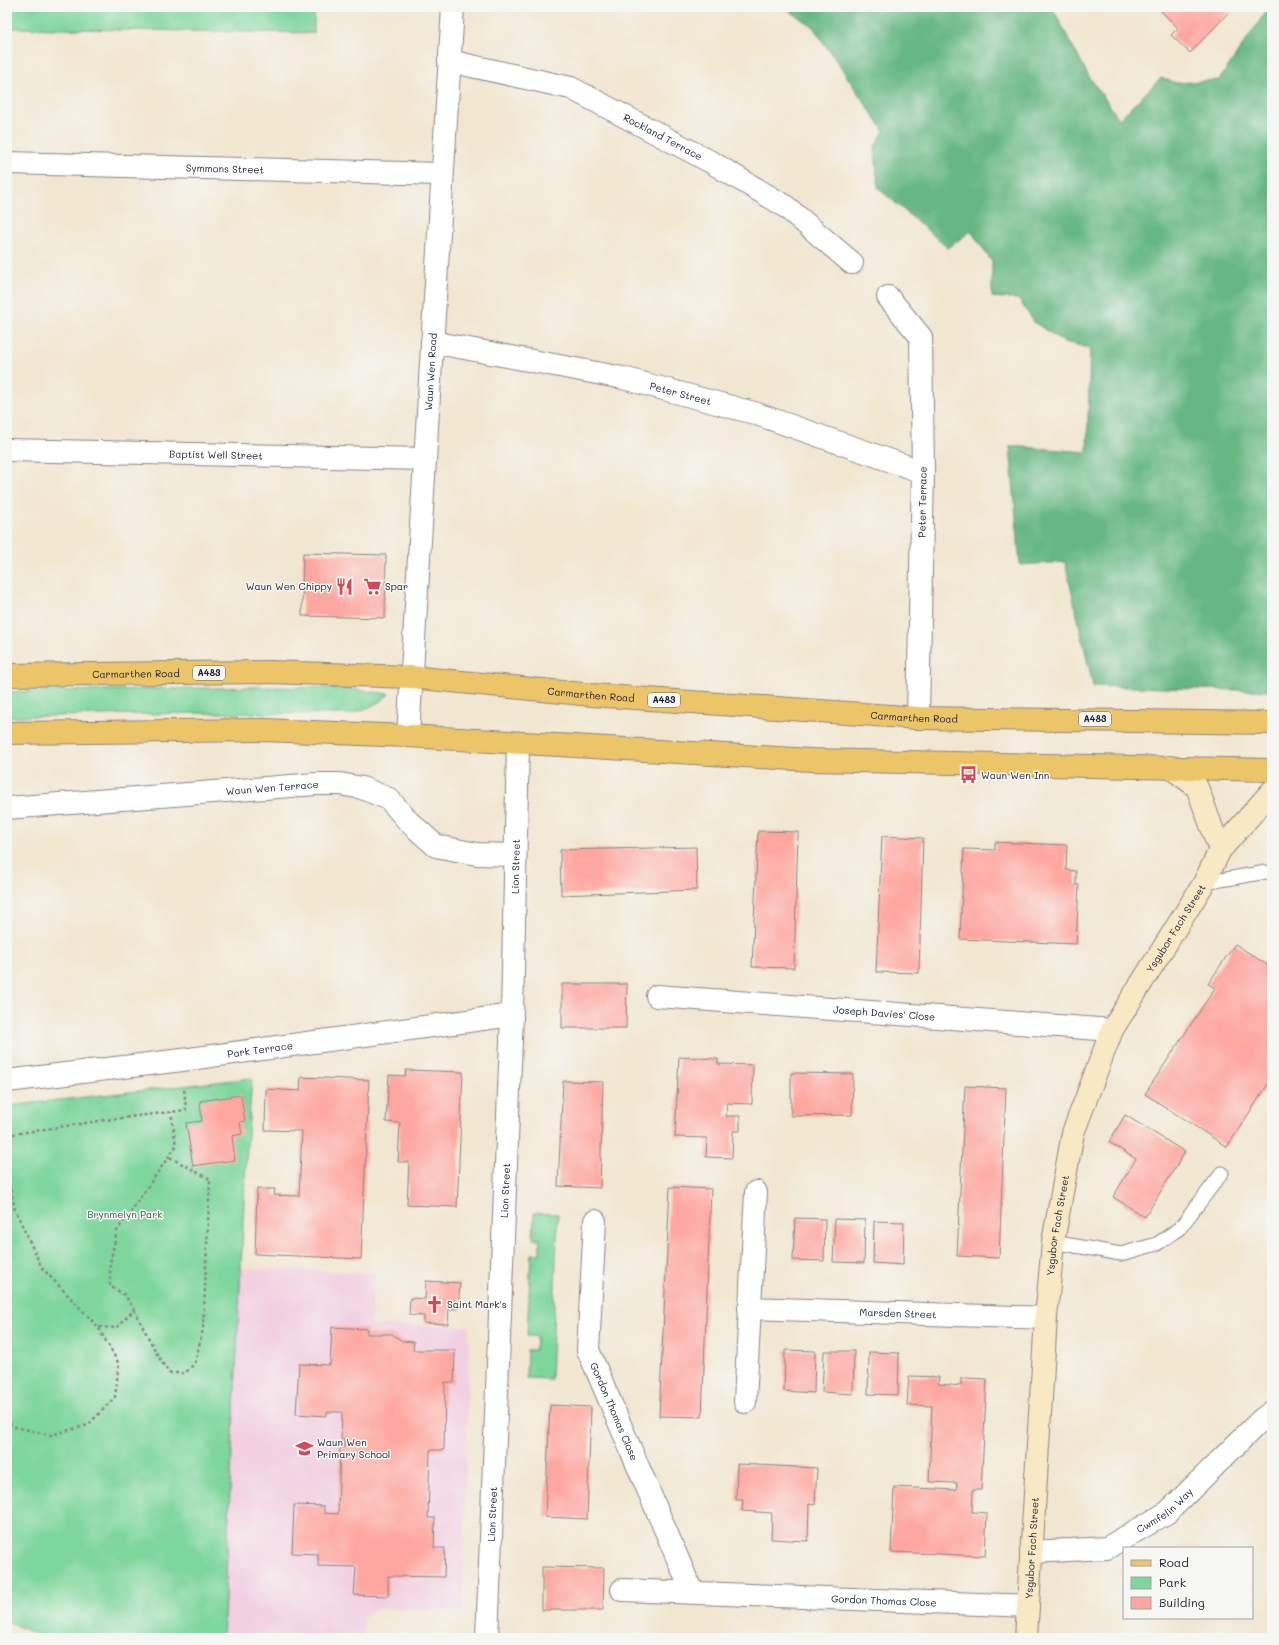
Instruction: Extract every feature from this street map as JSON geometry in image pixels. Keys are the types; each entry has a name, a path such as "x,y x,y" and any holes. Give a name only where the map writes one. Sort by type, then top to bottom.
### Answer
{"main road":[{"name":"Carmarthen Road","path":"7,675 270,672 411,677 592,694 918,718 1272,722"},
{"path":"7,733 265,730 408,736 811,760 1272,770"}],"street":[{"name":"Waun Wen Road","path":"408,736 452,7"},
{"name":"Rockland Terrace","path":"449,60 571,88 711,162 785,206 852,263"},
{"name":"Symmons Street","path":"7,163 442,174"},
{"name":"Peter Terrace","path":"888,297 921,337 923,472 918,718"},
{"name":"Peter Street","path":"432,342 631,380 754,414 923,472"},
{"name":"Baptist Well Street","path":"7,450 425,459"},
{"name":"Lion Street","path":"487,1638 512,1015 518,743"},
{"path":"1170,768 1197,787 1220,850"},
{"name":"Waun Wen Terrace","path":"7,808 316,784 340,784 362,788 389,799 409,822 436,846 477,854 515,855"},
{"name":"Ysgubor Fach Street","path":"1026,1638 1046,1318 1053,1242 1073,1133 1112,1030 1204,883 1220,850 1272,791"},
{"name":"Joseph Davies' Close","path":"657,996 1112,1030"},
{"name":"Park Terrace","path":"7,1081 189,1059 512,1015"},
{"path":"745,1402 756,1192"},
{"name":"Gordon Thomas Close","path":"596,1221 588,1350 692,1592"},
{"name":"Marsden Street","path":"749,1308 1046,1318"},
{"name":"Cwmfelin Way","path":"1031,1552 1107,1548 1168,1512 1260,1420 1272,1412"},
{"name":"Gordon Thomas Close","path":"622,1590 1028,1606"}],"lane":[{"path":"1204,883 1266,872"},
{"path":"1053,1242 1121,1254 1157,1244 1180,1228 1222,1173"}],"path":[{"path":"7,1135 105,1120 186,1110 183,1081"},
{"path":"169,1157 210,1179 203,1329 195,1363 185,1374 169,1373 156,1354 125,1295 110,1286 110,1263 117,1231 176,1146 171,1112"},
{"path":"7,1172 15,1210 42,1268 98,1327 119,1364 115,1397 88,1425 51,1435 15,1427 7,1422"},
{"path":"98,1327 116,1328 134,1310"}],"shaded area":[{"name":"Waun Wen Primary School","path":"240,1268 374,1273 371,1325 469,1326 463,1611 379,1608 363,1617 362,1638 223,1638"}],"green space":[{"path":"7,7 314,7 314,33 7,28"},
{"path":"784,7 1052,7 1088,75 1119,119 1161,78 1177,83 1219,80 1269,7 1272,7 1272,691 1093,686 1065,562 1020,565 1010,446 1087,452 1090,348 1064,342 1035,323 1018,299 992,297 992,262 971,231 948,248 878,188 875,147 884,131 813,27"},
{"path":"255,687 342,688 389,694 385,698 367,708 351,714 194,713 7,717 7,692"},
{"name":"Brynmelyn Park","path":"252,1078 246,1162 223,1638 44,1638 7,1621 7,1106"},
{"path":"534,1213 558,1214 551,1379 526,1378 527,1350 535,1350 536,1336 527,1336 531,1254 540,1254 540,1239 533,1239"}],"building":[{"path":"1165,7 1227,7 1231,10 1190,53 1171,35 1178,28 1161,11"},
{"path":"303,553 386,555 385,618 302,616"},
{"path":"758,831 798,832 794,968 752,967"},
{"path":"882,836 923,838 919,973 876,972"},
{"path":"995,842 1067,845 1066,870 1076,871 1076,885 1079,885 1076,944 960,939 964,849 995,850"},
{"path":"696,847 697,890 561,895 560,850"},
{"path":"1235,944 1272,968 1272,1078 1227,1147 1145,1094 1215,988 1208,984"},
{"path":"562,984 627,984 626,1028 562,1028"},
{"path":"679,1057 718,1059 718,1064 753,1065 752,1104 727,1103 726,1116 740,1116 740,1131 733,1131 732,1158 706,1157 707,1138 675,1137"},
{"path":"406,1070 463,1072 457,1207 407,1205 409,1162 398,1162 400,1123 386,1122 389,1075 405,1076"},
{"path":"791,1073 853,1074 852,1115 791,1116"},
{"path":"301,1077 369,1080 361,1259 255,1254 257,1189 275,1189 274,1195 299,1196 302,1131 265,1130 266,1089 300,1091"},
{"path":"563,1081 603,1082 600,1188 558,1186"},
{"path":"965,1086 1006,1088 999,1258 957,1256"},
{"path":"241,1095 245,1121 240,1122 242,1134 232,1136 235,1160 193,1166 186,1123 202,1121 200,1101"},
{"path":"1125,1115 1185,1152 1145,1217 1113,1197 1136,1159 1109,1142"},
{"path":"670,1187 711,1189 702,1417 659,1416"},
{"path":"795,1218 825,1219 824,1261 793,1260"},
{"path":"835,1219 865,1220 864,1263 833,1262"},
{"path":"874,1221 904,1222 903,1265 873,1263"},
{"name":"Saint Mark's","path":"426,1281 460,1283 458,1309 449,1309 448,1324 424,1323 424,1316 409,1315 410,1298 425,1299"},
{"path":"332,1327 367,1329 367,1334 392,1334 402,1341 414,1342 413,1350 455,1350 454,1383 445,1382 444,1450 430,1450 428,1518 435,1518 434,1548 445,1548 444,1577 388,1576 388,1596 354,1595 356,1567 318,1566 318,1554 292,1553 294,1505 324,1506 324,1513 338,1514 340,1448 344,1448 344,1439 341,1439 342,1412 327,1412 327,1416 296,1414 299,1364 330,1365"},
{"path":"785,1350 815,1351 814,1393 784,1391"},
{"path":"824,1351 854,1351 853,1394 822,1392"},
{"path":"869,1352 899,1353 898,1395 868,1394"},
{"path":"909,1376 939,1377 938,1384 961,1386 961,1378 987,1379 981,1490 973,1490 972,1512 987,1513 985,1556 891,1552 894,1487 956,1490 957,1483 929,1482 932,1406 907,1405"},
{"path":"550,1405 591,1407 587,1519 545,1517"},
{"path":"737,1464 817,1468 815,1505 809,1504 808,1541 771,1539 772,1513 742,1511 743,1500 736,1500"},
{"path":"542,1567 604,1568 603,1610 542,1610"}],"place":[{"name":"Waun Wen Chippy","path":"345,586"},
{"name":"Spar","path":"372,586"},
{"name":"Waun Wen Inn","path":"968,775"},
{"name":"Saint Mark's","path":"434,1304"},
{"name":"Waun Wen Primary School","path":"304,1448"}]}
